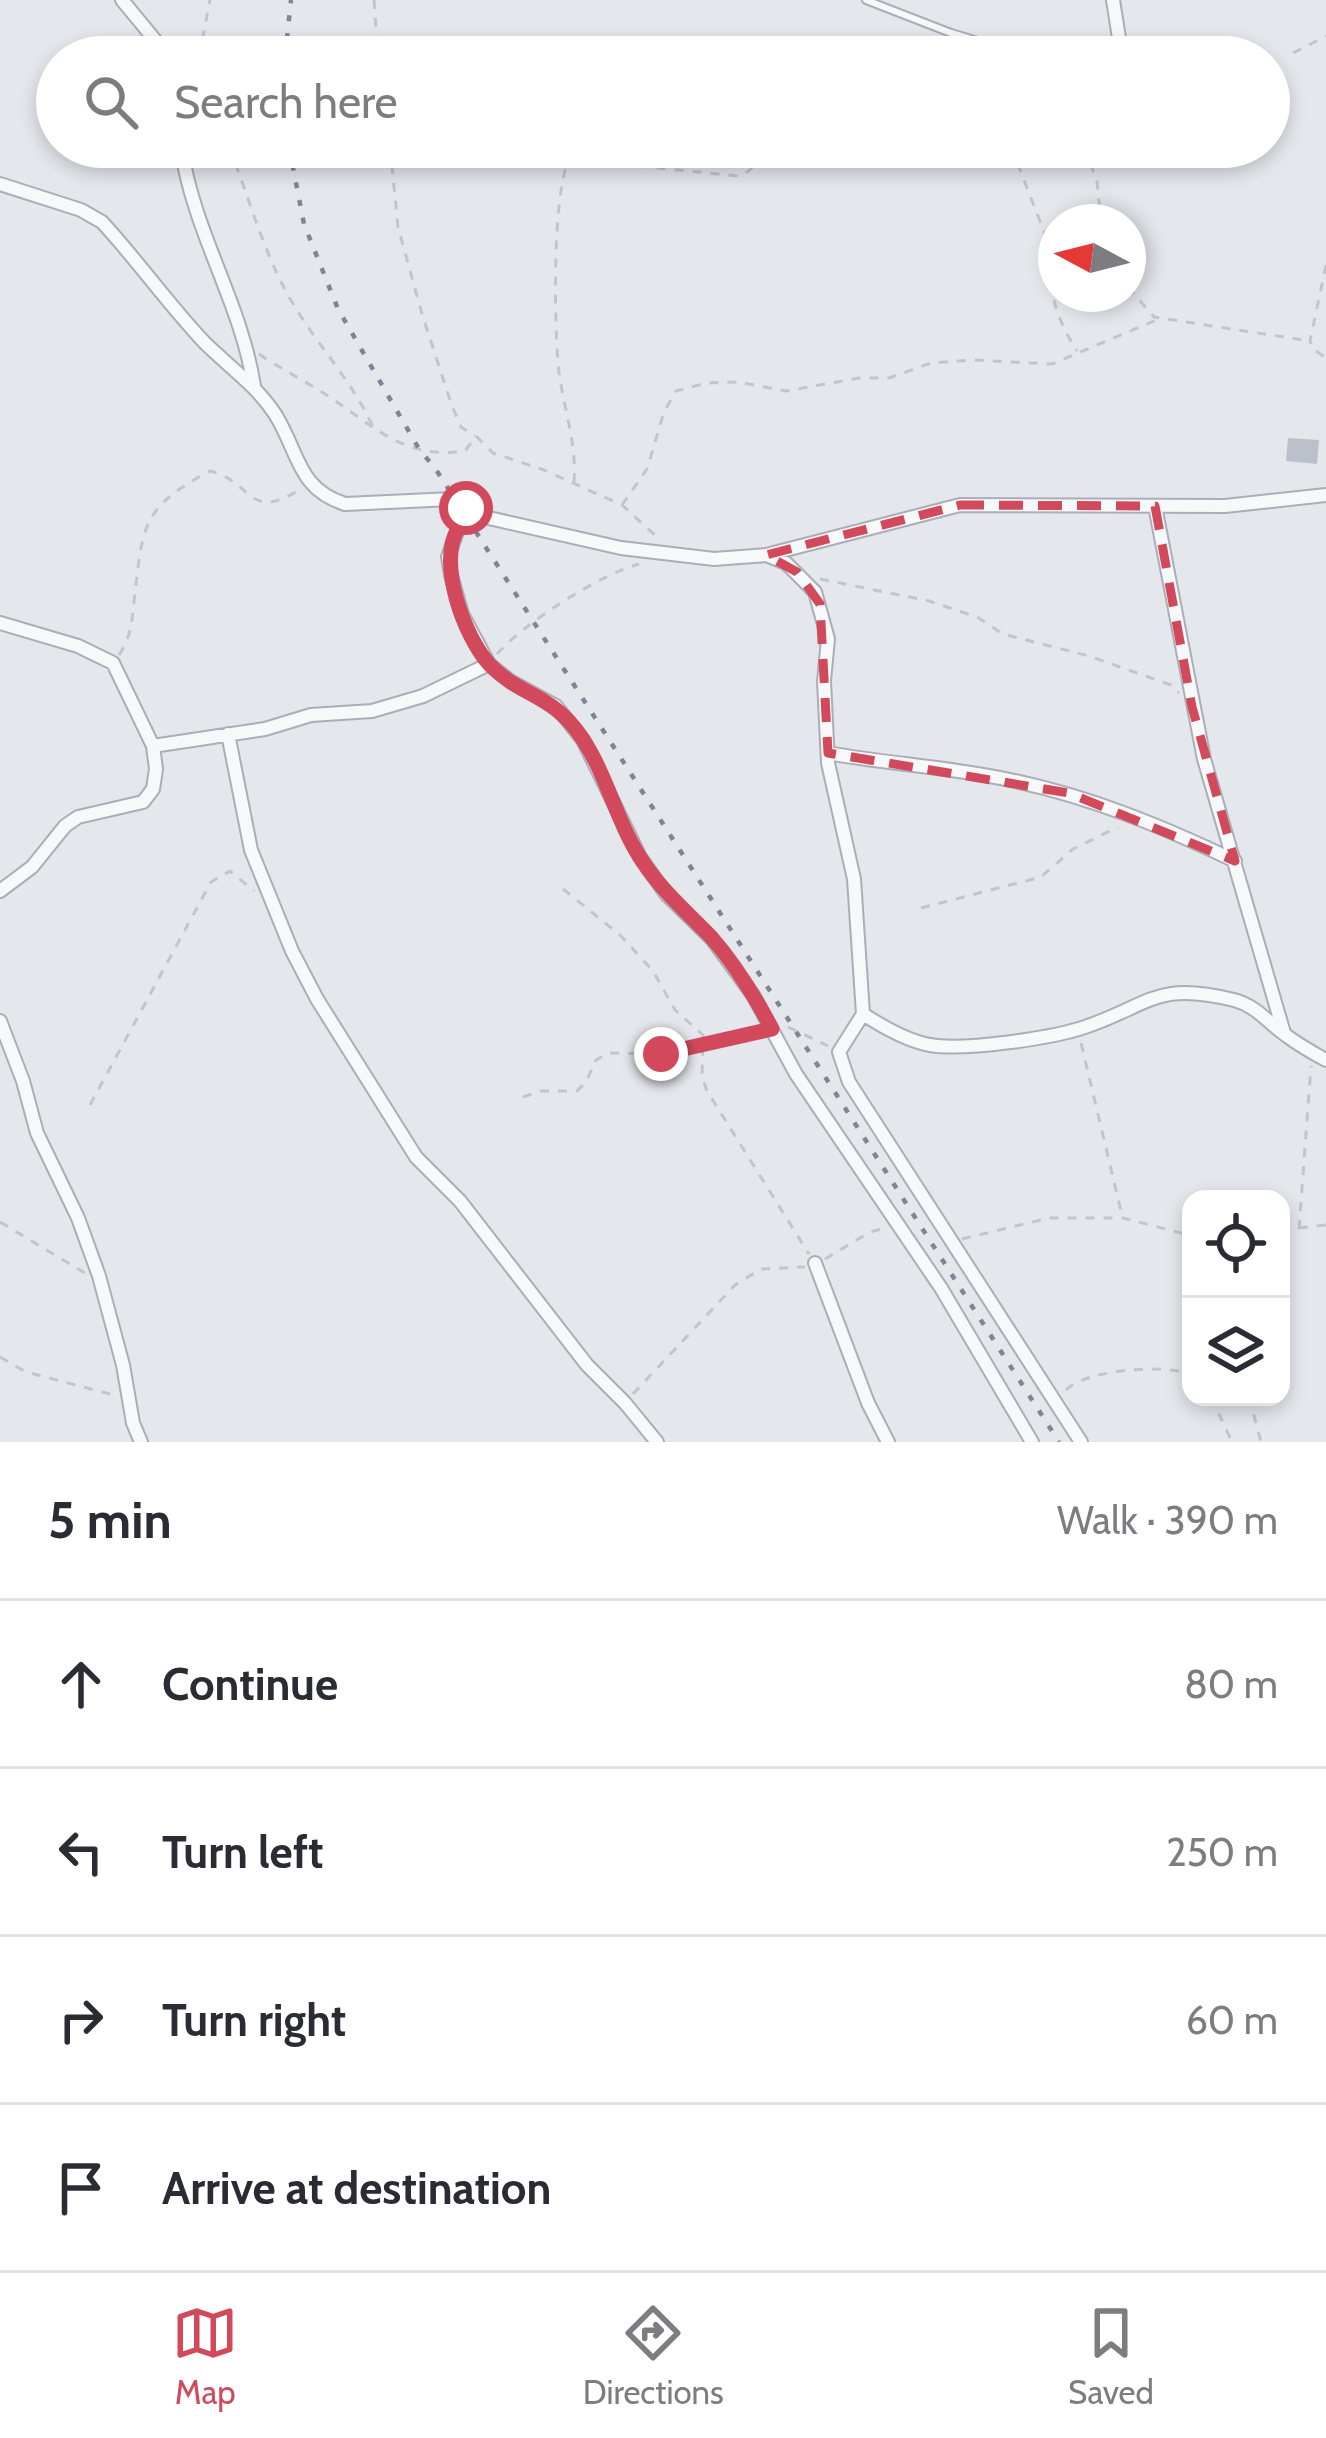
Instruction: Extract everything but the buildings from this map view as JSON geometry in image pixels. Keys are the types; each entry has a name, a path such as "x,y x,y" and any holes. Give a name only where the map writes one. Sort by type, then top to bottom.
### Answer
{"street":[{"path":"122,0 152,36"},
{"path":"1113,0 1119,36"},
{"path":"186,168 201,232 247,342 254,387"},
{"path":"0,184 81,210 102,223 206,343 254,387 275,415 308,483 328,499 345,504 452,499 480,516 621,548 714,559 766,555 960,505 1226,506 1326,495"},
{"path":"1155,506 1192,707 1284,1035"},
{"path":"480,516 458,529 448,557 462,614 489,664 556,706 569,720 600,769 640,857 666,894 712,939 899,1225 1032,1442"},
{"path":"766,555 797,572 815,592 828,639 824,681 828,754 854,879 863,1014 839,1052 849,1082 1081,1442"},
{"path":"0,623 78,646 113,664 153,746 156,769 153,788 143,802 78,817 32,867 0,891"},
{"path":"153,746 265,729 311,715 372,711 423,696 489,664"},
{"path":"229,734 251,850 317,999 416,1157 471,1215 586,1365 657,1442"},
{"path":"828,754 1007,779 1069,794 1134,816 1234,861"},
{"path":"863,1014 933,1046 1078,1030 1145,998 1171,992 1248,1005 1284,1035 1326,1060"},
{"path":"0,1022 37,1133 78,1218 99,1276 141,1442"},
{"path":"815,1263 868,1403 888,1442"}],"lane":[{"path":"866,0 961,36"}],"path":[{"path":"204,36 210,0"},
{"path":"374,0 377,36"},
{"path":"1293,53 1326,36"},
{"path":"236,168 262,244 282,284 323,352 362,402 374,429"},
{"path":"392,168 398,227 461,428 493,452 622,505 676,556"},
{"path":"567,168 560,200 558,364 576,464 574,482"},
{"path":"658,168 738,176 751,168"},
{"path":"1019,168 1038,217"},
{"path":"1092,168 1099,204"},
{"path":"1326,265 1310,341 1326,358"},
{"path":"1146,309 1161,318 1310,341"},
{"path":"1059,312 1078,352"},
{"path":"622,505 647,469 664,412 676,391 737,382 786,391 859,378 890,378 931,363 1052,364 1161,318"},
{"path":"247,342 395,444 446,454 465,451 476,436"},
{"path":"113,664 130,640 141,544 154,509 210,471 258,502 286,498 308,483"},
{"path":"489,664 519,632 585,587 613,572 676,556"},
{"path":"797,572 977,617 1003,634 1089,656 1172,686 1192,707"},
{"path":"921,908 1041,878 1073,849 1134,816"},
{"path":"90,1106 211,881 230,871 274,908"},
{"path":"562,889 620,935 653,970 675,1010 703,1035 702,1077 707,1091 815,1263"},
{"path":"523,1097 540,1091 577,1091 596,1060 608,1053 661,1054 770,1026 805,1032 839,1052"},
{"path":"1078,1030 1124,1218"},
{"path":"1298,1229 1311,1052"},
{"path":"951,1241 1049,1218 1124,1218 1182,1233"},
{"path":"0,1222 81,1273 99,1276"},
{"path":"625,1403 735,1285 761,1269 815,1263 870,1232 899,1225"},
{"path":"1290,1229 1326,1226"},
{"path":"0,1357 26,1372 128,1399"},
{"path":"1057,1400 1082,1378 1166,1369 1182,1372"},
{"path":"1215,1406 1232,1442"},
{"path":"1251,1406 1261,1442"}],"highlighted area":[{"path":"960,505 1155,506 1192,707 1235,861 1069,793 828,753 820,604 797,572 766,555"}],"railway":[{"path":"287,36 291,0"},
{"path":"293,168 304,224 338,309 419,449 1059,1442"}],"route":[{"path":"466,508 480,516 458,529 448,557 462,614 479,648 489,664 510,681 543,697 569,720 600,769 640,857 666,894 712,939 772,1029 661,1054"}]}
